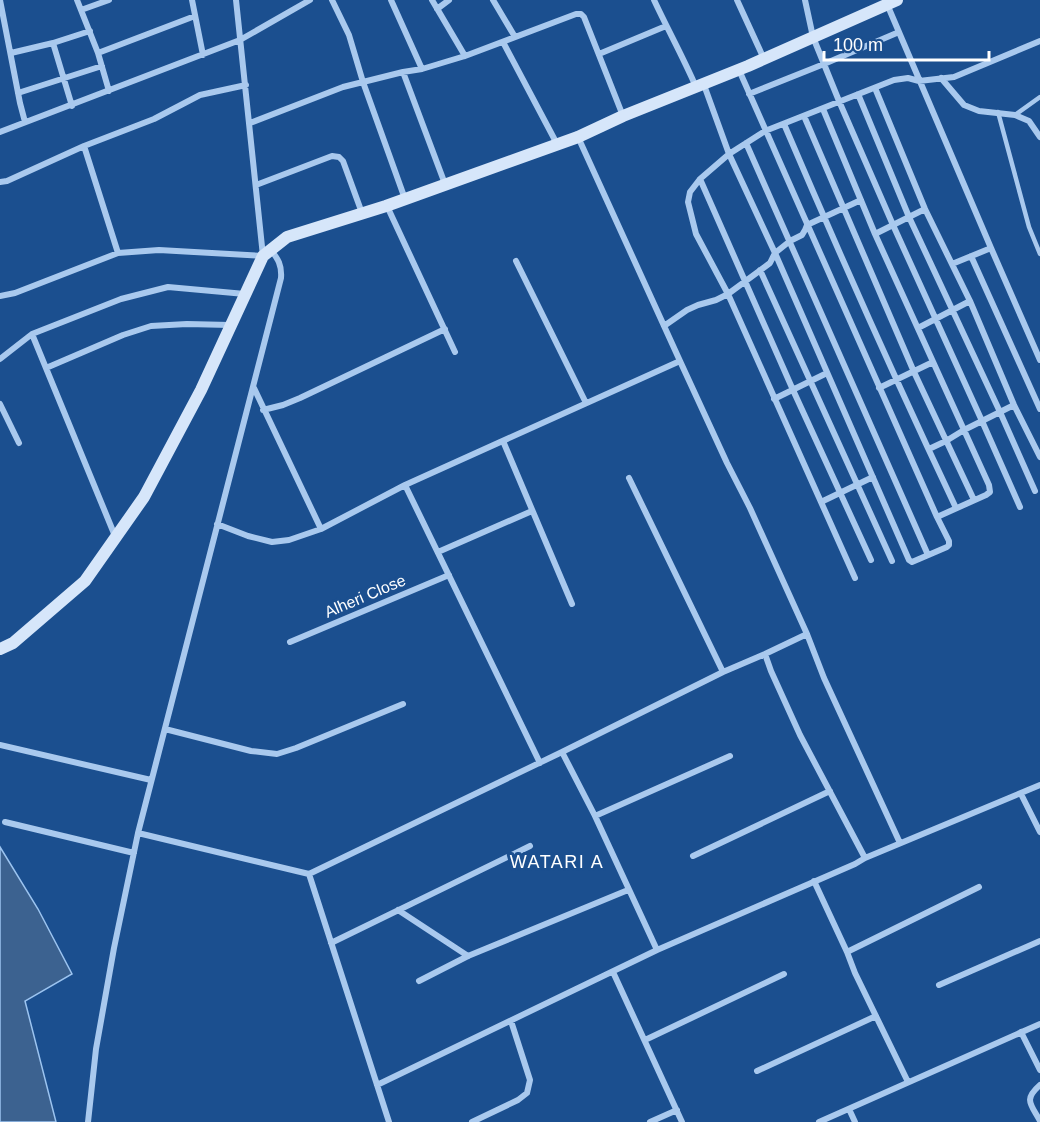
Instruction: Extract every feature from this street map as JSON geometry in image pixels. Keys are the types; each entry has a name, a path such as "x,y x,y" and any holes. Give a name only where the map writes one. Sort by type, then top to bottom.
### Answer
{"street":[{"path":"0,0 25,122"},
{"path":"77,0 98,53 109,91"},
{"path":"81,10 109,0"},
{"path":"192,0 203,55"},
{"path":"236,0 256,185 267,253"},
{"path":"0,132 240,40 310,0"},
{"path":"332,0 349,35 363,82 405,199"},
{"path":"391,0 422,69"},
{"path":"432,0 465,56"},
{"path":"437,9 449,0"},
{"path":"493,0 515,37"},
{"path":"654,0 700,86 909,560 912,562 949,545 949,541 936,517 739,70"},
{"path":"737,0 764,59"},
{"path":"805,0 813,37 824,64 893,225 1020,507"},
{"path":"0,650 13,643 85,581 144,497 201,390 245,294 267,253 287,237 386,206 578,136 739,70 892,2 899,32 919,81 1040,360"},
{"path":"250,123 343,87 422,69 465,56 576,14 584,17 623,116"},
{"path":"98,53 195,16"},
{"path":"598,54 666,26"},
{"path":"11,53 90,31"},
{"path":"749,94 899,32"},
{"path":"855,578 728,294 696,234 688,202 690,192 700,179 729,154 765,131 894,80 908,78 919,81 954,77 1040,40"},
{"path":"503,42 557,144"},
{"path":"53,43 72,106"},
{"path":"18,93 102,66"},
{"path":"403,72 445,184"},
{"path":"941,78 964,105 979,111 1015,115 1029,121 1040,137"},
{"path":"0,182 154,119 200,95 246,85"},
{"path":"875,88 925,209 970,301 1014,405 1040,457"},
{"path":"858,94 909,217 1035,491"},
{"path":"823,109 875,234 989,485 990,492 936,517"},
{"path":"804,116 914,372 974,500"},
{"path":"784,124 896,380 957,508"},
{"path":"578,136 727,463 771,551 824,678 900,843"},
{"path":"746,143 928,555"},
{"path":"84,146 118,253"},
{"path":"256,185 332,156 339,157 343,162 362,214"},
{"path":"700,179 871,560"},
{"path":"664,326 687,310 728,294 770,263 775,253 801,235 807,225 861,200"},
{"path":"386,206 455,352"},
{"path":"875,234 925,209"},
{"path":"952,264 990,248"},
{"path":"0,297 118,253 159,250 267,253 279,261 282,270 254,388 138,833 96,1049 88,1122"},
{"path":"971,256 1040,409"},
{"path":"516,261 586,404"},
{"path":"760,270 892,561"},
{"path":"0,359 32,334 121,299 168,287 245,294"},
{"path":"918,328 970,301"},
{"path":"46,368 123,335 151,326 231,325"},
{"path":"263,410 300,398 446,329"},
{"path":"32,334 116,537"},
{"path":"217,524 272,542 289,540 321,529 405,485 680,361"},
{"path":"879,388 933,362"},
{"path":"774,399 827,373"},
{"path":"254,388 321,529"},
{"path":"0,404 20,443"},
{"path":"929,449 1014,405"},
{"path":"503,441 572,604"},
{"path":"821,502 873,477"},
{"path":"629,478 723,672"},
{"path":"405,485 540,763"},
{"path":"438,552 532,511"},
{"name":"Alheri Close","path":"290,642 449,575"},
{"path":"138,833 309,874 723,672 807,634"},
{"path":"765,654 800,735 866,858"},
{"path":"165,729 251,751 276,754 403,704"},
{"path":"0,745 151,780"},
{"path":"562,752 595,816 657,950"},
{"path":"595,816 730,756"},
{"path":"376,1085 657,950 900,843 1040,785"},
{"path":"693,856 831,791"},
{"path":"1021,794 1040,832"},
{"path":"5,822 134,853"},
{"path":"331,943 530,846"},
{"path":"309,874 389,1122"},
{"path":"814,881 855,973 908,1082"},
{"path":"847,952 979,887"},
{"path":"419,981 468,956 628,890"},
{"path":"398,910 468,956"},
{"path":"939,985 1040,941"},
{"path":"613,972 682,1122"},
{"path":"645,1040 783,974"},
{"path":"757,1071 876,1016"},
{"path":"472,1122 518,1101 527,1093 530,1080 510,1021"},
{"path":"819,1122 1040,1024"},
{"path":"1021,1032 1040,1070"},
{"path":"1040,1085 1030,1094 1029,1098 1040,1121"},
{"path":"849,1109 855,1122"},
{"path":"650,1122 677,1110"}],"lane":[{"path":"1015,115 1040,97"},
{"path":"998,112 1029,227 1040,254"}],"water":[{"path":"0,847 38,909 72,974 25,1001 56,1122 0,1122"}],"district":[{"name":"WATARI A","path":"557,862"}]}
